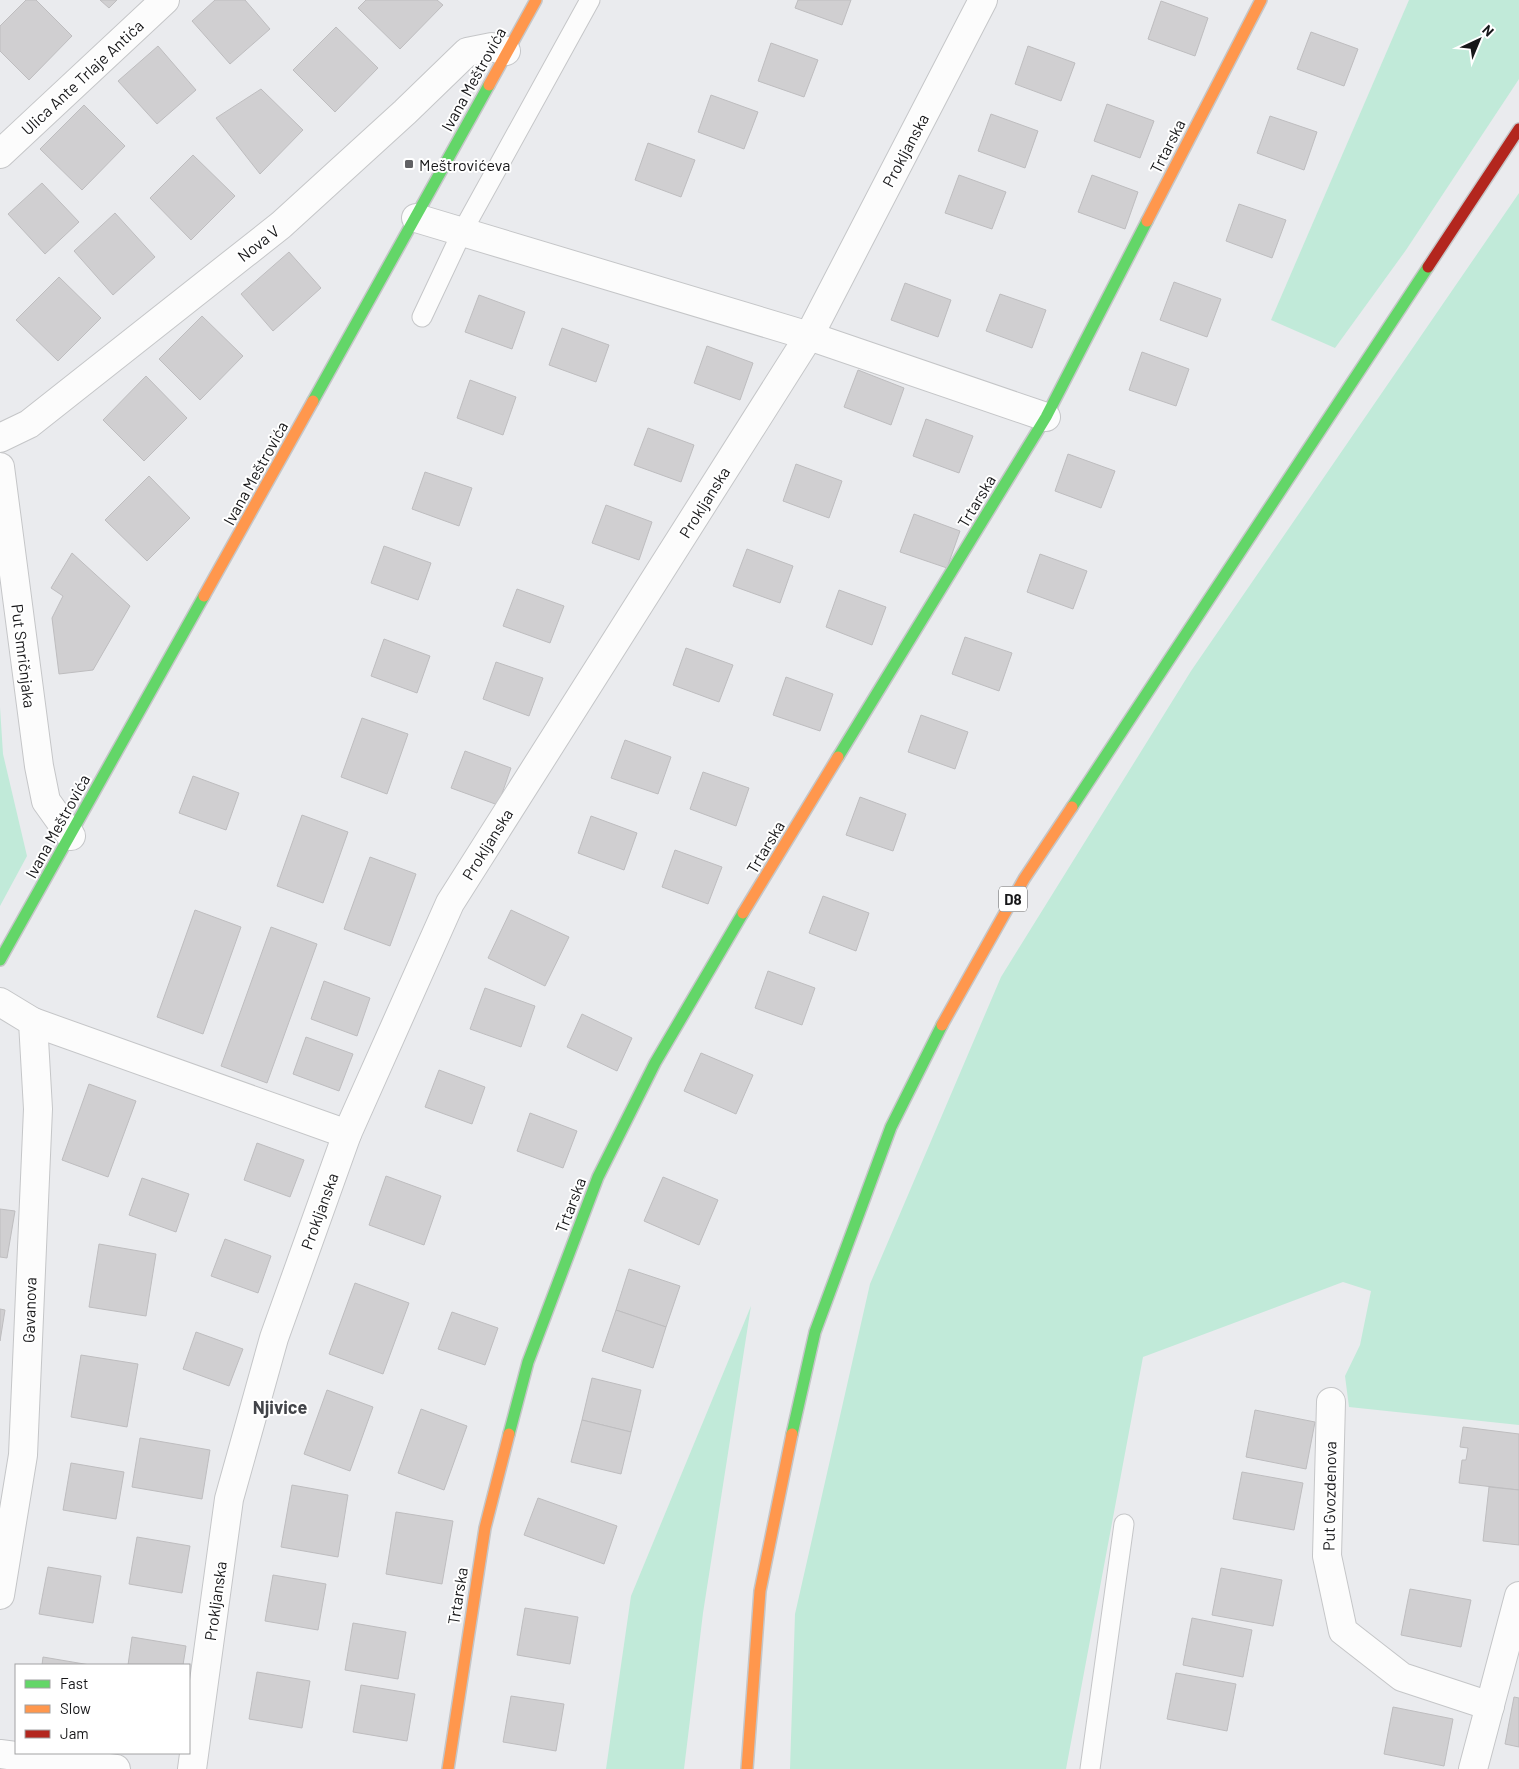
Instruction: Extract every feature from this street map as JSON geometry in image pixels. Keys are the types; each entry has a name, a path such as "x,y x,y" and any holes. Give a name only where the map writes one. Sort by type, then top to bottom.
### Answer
{"street":[{"name":"Ulica Ante Trlaje Antića","path":"0,154 165,0"},
{"name":"Ivana Meštrovića","path":"0,960 71,836 536,0"},
{"name":"Prokljanska","path":"192,1769 229,1499 274,1338 347,1134 450,903 808,336 983,0"},
{"name":"Trtarska","path":"448,1769 485,1528 528,1362 598,1177 655,1063 733,929 1046,417 1260,0"},
{"name":"Nova V","path":"0,438 29,424 281,225 405,112 467,52 492,47 506,51"},
{"name":"D8","path":"747,1769 760,1591 776,1504 815,1332 891,1126 952,1004 1024,879 1519,129"},
{"path":"416,218 808,336 1046,417"},
{"name":"Put Smričnjaka","path":"0,467 39,766 46,801 71,836"},
{"path":"0,1002 33,1022 347,1134"},
{"name":"Gavanova","path":"0,1596 23,1455 38,1109 33,1022"},
{"name":"Put Gvozdenova","path":"1331,1402 1327,1556 1342,1631 1402,1677 1490,1706"},
{"path":"1473,1769 1519,1596"},
{"path":"0,1754 116,1769"}],"lane":[{"path":"422,317 462,232 590,0"},
{"path":"1090,1769 1124,1524"}],"green space":[{"path":"1409,0 1519,0 1519,79 1406,250 1335,348 1271,320"},
{"path":"1519,193 1519,1425 1349,1407 1345,1376 1360,1345 1371,1291 1343,1282 1143,1357 1066,1769 790,1769 795,1614 870,1284 1001,977 1191,671"},
{"path":"0,707 3,754 27,856 0,906"},
{"path":"751,1306 703,1613 684,1769 606,1769 631,1596"}],"building":[{"path":"26,0 36,0 72,36 29,80 0,51 0,26"},
{"path":"100,0 117,0 109,8"},
{"path":"215,0 245,0 270,29 230,64 192,21"},
{"path":"366,0 437,0 443,5 400,49 358,8"},
{"path":"798,0 851,0 842,25 795,8"},
{"path":"1161,1 1208,18 1195,56 1148,39"},
{"path":"336,27 378,68 335,112 293,70"},
{"path":"1311,32 1358,49 1344,86 1297,69"},
{"path":"771,43 818,60 804,97 758,81"},
{"path":"158,46 196,90 157,124 118,81"},
{"path":"1028,46 1075,63 1061,101 1015,84"},
{"path":"261,89 303,130 260,174 216,118"},
{"path":"711,95 758,112 744,149 698,132"},
{"path":"1107,104 1154,121 1140,158 1094,141"},
{"path":"84,105 125,146 82,190 40,149"},
{"path":"991,114 1038,131 1025,168 978,151"},
{"path":"1270,116 1317,132 1304,170 1257,153"},
{"path":"648,143 695,160 681,197 635,180"},
{"path":"193,155 235,196 191,240 150,198"},
{"path":"959,175 1006,192 992,229 945,213"},
{"path":"1092,175 1138,192 1125,229 1078,212"},
{"path":"42,183 79,222 45,254 8,214"},
{"path":"1239,204 1286,220 1272,258 1226,241"},
{"path":"115,213 155,257 113,295 74,251"},
{"path":"289,252 321,288 273,331 241,294"},
{"path":"59,277 101,318 58,361 16,320"},
{"path":"1174,282 1221,299 1207,337 1160,320"},
{"path":"905,283 951,300 938,337 891,320"},
{"path":"1000,294 1046,310 1032,348 986,331"},
{"path":"479,295 525,312 512,349 465,332"},
{"path":"202,316 243,356 200,400 159,359"},
{"path":"562,328 609,345 596,382 549,365"},
{"path":"707,346 753,363 740,400 694,383"},
{"path":"1142,352 1189,369 1176,406 1129,390"},
{"path":"858,370 904,388 891,425 844,407"},
{"path":"146,376 187,418 144,461 103,420"},
{"path":"470,380 516,397 503,435 457,418"},
{"path":"926,419 973,436 959,473 913,456"},
{"path":"648,428 694,445 681,482 634,465"},
{"path":"1068,454 1115,471 1101,508 1055,491"},
{"path":"796,464 842,481 829,518 783,501"},
{"path":"425,472 472,488 459,526 412,509"},
{"path":"149,476 190,518 147,561 105,520"},
{"path":"606,505 652,522 639,560 592,543"},
{"path":"914,514 960,531 947,568 900,552"},
{"path":"384,546 431,563 418,600 371,583"},
{"path":"747,549 793,566 780,603 733,586"},
{"path":"72,553 130,606 93,670 59,674 52,618 63,596 51,588"},
{"path":"1040,554 1087,571 1073,609 1027,592"},
{"path":"517,589 564,606 550,643 503,626"},
{"path":"839,590 886,607 872,645 826,627"},
{"path":"965,637 1012,653 999,691 952,674"},
{"path":"384,639 430,656 417,693 371,676"},
{"path":"686,648 733,665 719,702 673,685"},
{"path":"496,662 543,678 529,716 483,699"},
{"path":"786,677 833,694 820,731 773,715"},
{"path":"921,715 968,732 955,769 908,752"},
{"path":"362,718 408,734 387,794 341,777"},
{"path":"625,740 671,757 658,794 611,778"},
{"path":"465,751 511,768 498,805 451,788"},
{"path":"703,772 749,788 736,826 690,809"},
{"path":"193,776 239,793 226,830 179,813"},
{"path":"860,797 906,814 893,851 846,835"},
{"path":"302,815 348,832 323,903 277,886"},
{"path":"591,816 637,833 624,870 578,853"},
{"path":"675,850 722,867 708,904 662,887"},
{"path":"370,857 416,874 390,946 344,929"},
{"path":"823,896 869,913 856,951 809,933"},
{"path":"195,910 241,927 203,1034 157,1017"},
{"path":"511,910 569,937 545,986 488,958"},
{"path":"271,927 317,944 267,1083 221,1066"},
{"path":"768,971 815,988 802,1025 755,1008"},
{"path":"324,981 370,998 357,1036 311,1019"},
{"path":"485,988 535,1006 521,1047 470,1029"},
{"path":"582,1014 632,1038 617,1071 567,1047"},
{"path":"306,1037 353,1054 339,1091 293,1074"},
{"path":"701,1053 753,1075 736,1114 684,1091"},
{"path":"439,1070 485,1087 472,1124 425,1107"},
{"path":"89,1084 136,1101 108,1177 62,1160"},
{"path":"530,1113 577,1131 563,1168 517,1151"},
{"path":"257,1143 304,1160 290,1197 244,1180"},
{"path":"386,1176 441,1196 424,1245 369,1225"},
{"path":"663,1177 718,1200 699,1245 644,1221"},
{"path":"142,1178 189,1194 176,1232 129,1215"},
{"path":"0,1209 15,1211 7,1258 0,1257"},
{"path":"225,1239 271,1256 258,1293 211,1276"},
{"path":"99,1244 156,1254 146,1316 89,1307"},
{"path":"629,1269 680,1286 666,1327 616,1310"},
{"path":"355,1283 409,1303 383,1374 329,1354"},
{"path":"0,1309 5,1310 0,1341"},
{"path":"616,1310 666,1327 653,1368 602,1351"},
{"path":"452,1312 498,1328 485,1365 438,1349"},
{"path":"196,1332 243,1349 229,1386 183,1369"},
{"path":"81,1355 138,1364 127,1427 71,1417"},
{"path":"592,1378 641,1390 631,1432 582,1420"},
{"path":"327,1390 373,1407 350,1471 304,1454"},
{"path":"421,1409 467,1426 444,1490 398,1473"},
{"path":"1255,1410 1315,1422 1306,1469 1246,1457"},
{"path":"582,1420 631,1432 621,1474 571,1462"},
{"path":"1463,1427 1519,1434 1519,1490 1459,1483 1462,1460 1466,1460 1468,1448 1460,1447"},
{"path":"140,1438 210,1450 202,1499 132,1487"},
{"path":"71,1463 124,1472 116,1519 63,1510"},
{"path":"1242,1472 1303,1483 1294,1530 1233,1519"},
{"path":"292,1485 348,1495 338,1557 281,1547"},
{"path":"1489,1487 1519,1490 1519,1545 1483,1541"},
{"path":"538,1498 617,1526 604,1564 524,1535"},
{"path":"396,1512 453,1521 442,1584 386,1574"},
{"path":"137,1537 190,1546 182,1593 129,1584"},
{"path":"48,1567 101,1576 93,1623 39,1614"},
{"path":"1221,1568 1282,1580 1273,1626 1212,1615"},
{"path":"273,1575 326,1584 318,1630 265,1621"},
{"path":"1410,1589 1471,1600 1461,1647 1401,1635"},
{"path":"525,1608 578,1617 570,1664 517,1655"},
{"path":"1192,1618 1252,1630 1243,1677 1183,1665"},
{"path":"353,1623 406,1632 398,1679 345,1670"},
{"path":"132,1637 186,1646 183,1664 128,1664"},
{"path":"43,1657 84,1664 42,1664"},
{"path":"257,1672 310,1681 302,1728 249,1719"},
{"path":"1176,1673 1236,1684 1227,1731 1167,1719"},
{"path":"361,1685 415,1694 407,1741 353,1732"},
{"path":"511,1696 564,1704 556,1751 503,1742"},
{"path":"1514,1697 1519,1698 1519,1747 1505,1744"},
{"path":"1393,1707 1453,1719 1444,1766 1384,1754"}],"traffic: fast":[{"path":"313,401 489,85"},
{"path":"838,757 1046,417 1147,221"},
{"path":"1072,807 1428,267"},
{"path":"0,960 204,596"},
{"path":"509,1434 528,1362 598,1177 655,1063 743,913"},
{"path":"792,1434 815,1332 891,1127 942,1025"}],"traffic: slow":[{"path":"489,85 536,0"},
{"path":"1147,221 1261,0"},
{"path":"204,596 313,401"},
{"path":"743,913 838,757"},
{"path":"942,1025 1024,879 1072,807"},
{"path":"448,1769 485,1528 509,1434"},
{"path":"747,1769 760,1591 792,1434"}],"traffic: jam":[{"path":"1428,267 1519,129"}],"place":[{"name":"Meštrovićeva","path":"409,164"}],"district":[{"name":"Njivice","path":"280,1407"}]}
